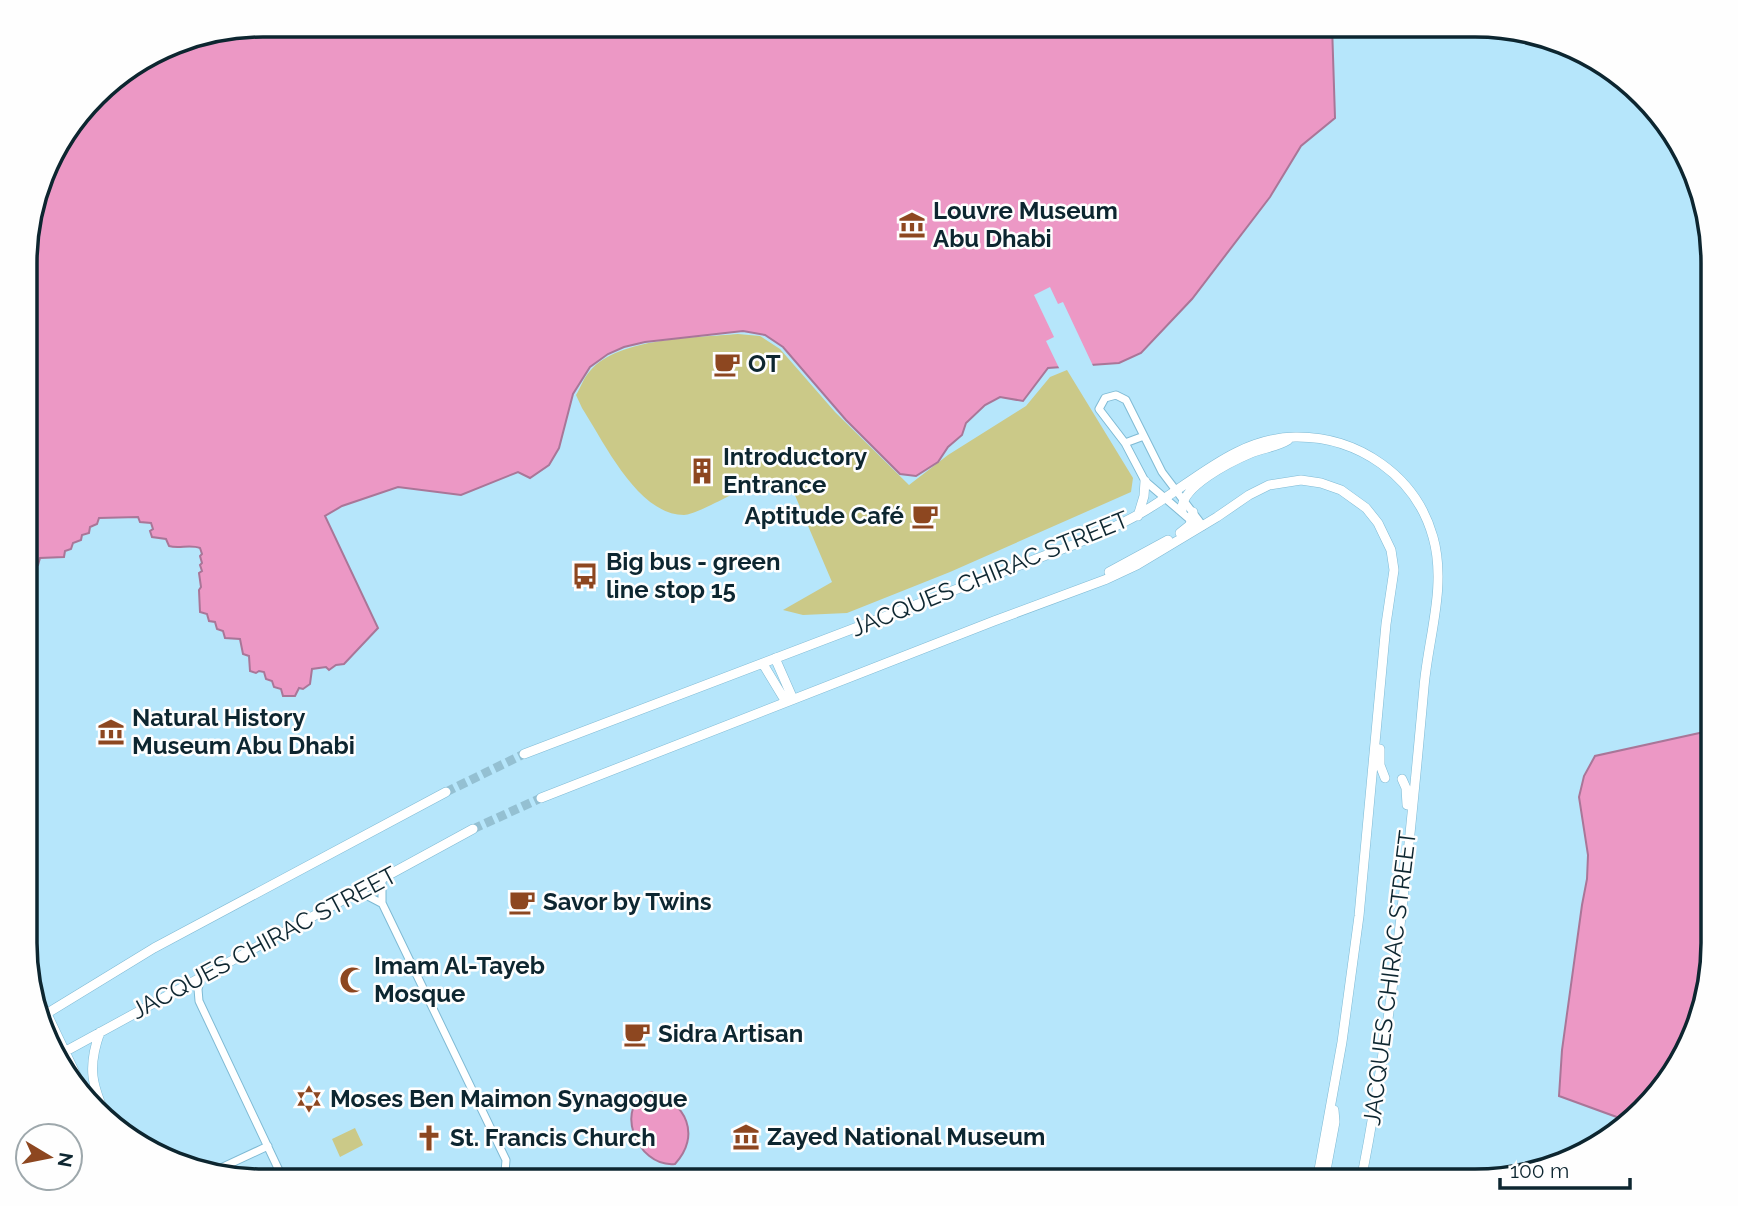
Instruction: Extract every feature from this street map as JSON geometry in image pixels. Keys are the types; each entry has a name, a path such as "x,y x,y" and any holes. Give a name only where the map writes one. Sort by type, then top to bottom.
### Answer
{"street":[{"path":"1108,396 1119,396 1126,400 1159,467 1197,522 1145,481 1125,443 1099,409 1108,396"},
{"path":"1125,443 1144,436"},
{"name":"JACQUES CHIRAC STREET","path":"524,754 1078,543 1138,516 1166,498 1180,495 1237,451 1269,440 1292,437 1338,443 1360,451 1380,462 1409,490 1423,511 1433,534 1438,558 1438,583 1425,670 1404,894 1384,1052 1363,1169"},
{"path":"1138,516 1145,481"},
{"name":"JACQUES CHIRAC STREET","path":"541,798 1091,585 1137,565 1197,522 1258,490 1290,481 1321,483 1341,491 1373,515 1383,531 1393,560 1393,581 1382,665 1359,916 1319,1169"},
{"path":"1180,495 1182,511"},
{"path":"775,659 790,700"},
{"path":"763,664 790,700"},
{"path":"1382,665 1386,684 1380,761 1385,778"},
{"path":"1372,776 1415,780"},
{"path":"1402,779 1408,799 1401,863 1404,894"},
{"name":"JACQUES CHIRAC STREET","path":"48,1013 154,948 446,792"},
{"name":"JACQUES CHIRAC STREET","path":"65,1052 474,829"},
{"path":"382,879 382,904 506,1160 505,1169"},
{"path":"360,892 382,904"},
{"path":"201,978 199,1001 279,1169"},
{"path":"180,989 199,1001"},
{"path":"99,1098 91,1078 94,1050 100,1032"},
{"path":"1326,1169 1335,1122 1332,1101"},
{"path":"226,1166 268,1146"}],"shaded area":[{"path":"263,37 1332,37 1335,118 1301,146 1270,197 1192,299 1141,353 1119,363 1048,368 1023,401 1000,397 985,405 966,423 962,435 948,447 938,462 916,476 900,474 846,420 783,347 765,335 743,331 645,342 608,354 590,367 573,394 559,448 549,465 530,478 518,472 461,495 398,487 342,506 325,516 378,628 344,664 329,670 326,667 312,669 310,684 303,689 299,688 295,696 283,696 281,689 274,687 272,681 266,679 264,672 250,671 249,656 243,654 240,639 225,638 215,622 209,621 207,614 200,612 200,548 169,546 166,539 152,537 151,523 140,522 138,517 99,518 97,524 90,527 89,533 82,535 81,540 65,551 64,557 40,558 38,565 37,263 44,205 67,150 84,125 114,93 163,60 205,44"},
{"path":"738,334 760,336 780,349 835,412 909,485 948,455 1026,406 1050,377 1067,370 1133,478 1131,492 950,572 847,613 803,615 783,610 832,582 794,493 782,493 754,483 690,514 667,512 637,490 624,474 576,395 590,371 619,351 680,338"},
{"path":"1701,733 1701,958 1697,987 1689,1016 1671,1056 1654,1081 1618,1118 1559,1096 1562,1050 1587,879 1588,855 1579,797 1584,776 1595,756"},
{"path":"651,1092 674,1104 686,1121 687,1142 675,1164 661,1162 649,1156 634,1133 631,1120 633,1108 639,1098"},
{"path":"355,1128 363,1145 340,1157 332,1139"}],"pier":[{"path":"1050,287 1058,304 1063,302 1094,368 1060,370 1046,341 1054,337 1034,295"}],"tunnel":[{"path":"446,792 524,754"},
{"path":"473,829 541,798"}],"place":[{"name":"Louvre Museum Abu Dhabi","path":"912,225"},
{"name":"OT","path":"727,364"},
{"name":"Introductory Entrance","path":"702,471"},
{"name":"Aptitude Café","path":"925,516"},
{"name":"Big bus - green line stop 15","path":"585,576"},
{"name":"Natural History Museum Abu Dhabi","path":"111,732"},
{"name":"Savor by Twins","path":"522,902"},
{"name":"Imam Al-Tayeb Mosque","path":"353,980"},
{"name":"Sidra Artisan","path":"637,1034"},
{"name":"Moses Ben Maimon Synagogue","path":"309,1099"},
{"name":"Zayed National Museum","path":"746,1137"},
{"name":"St. Francis Church","path":"429,1138"}]}
